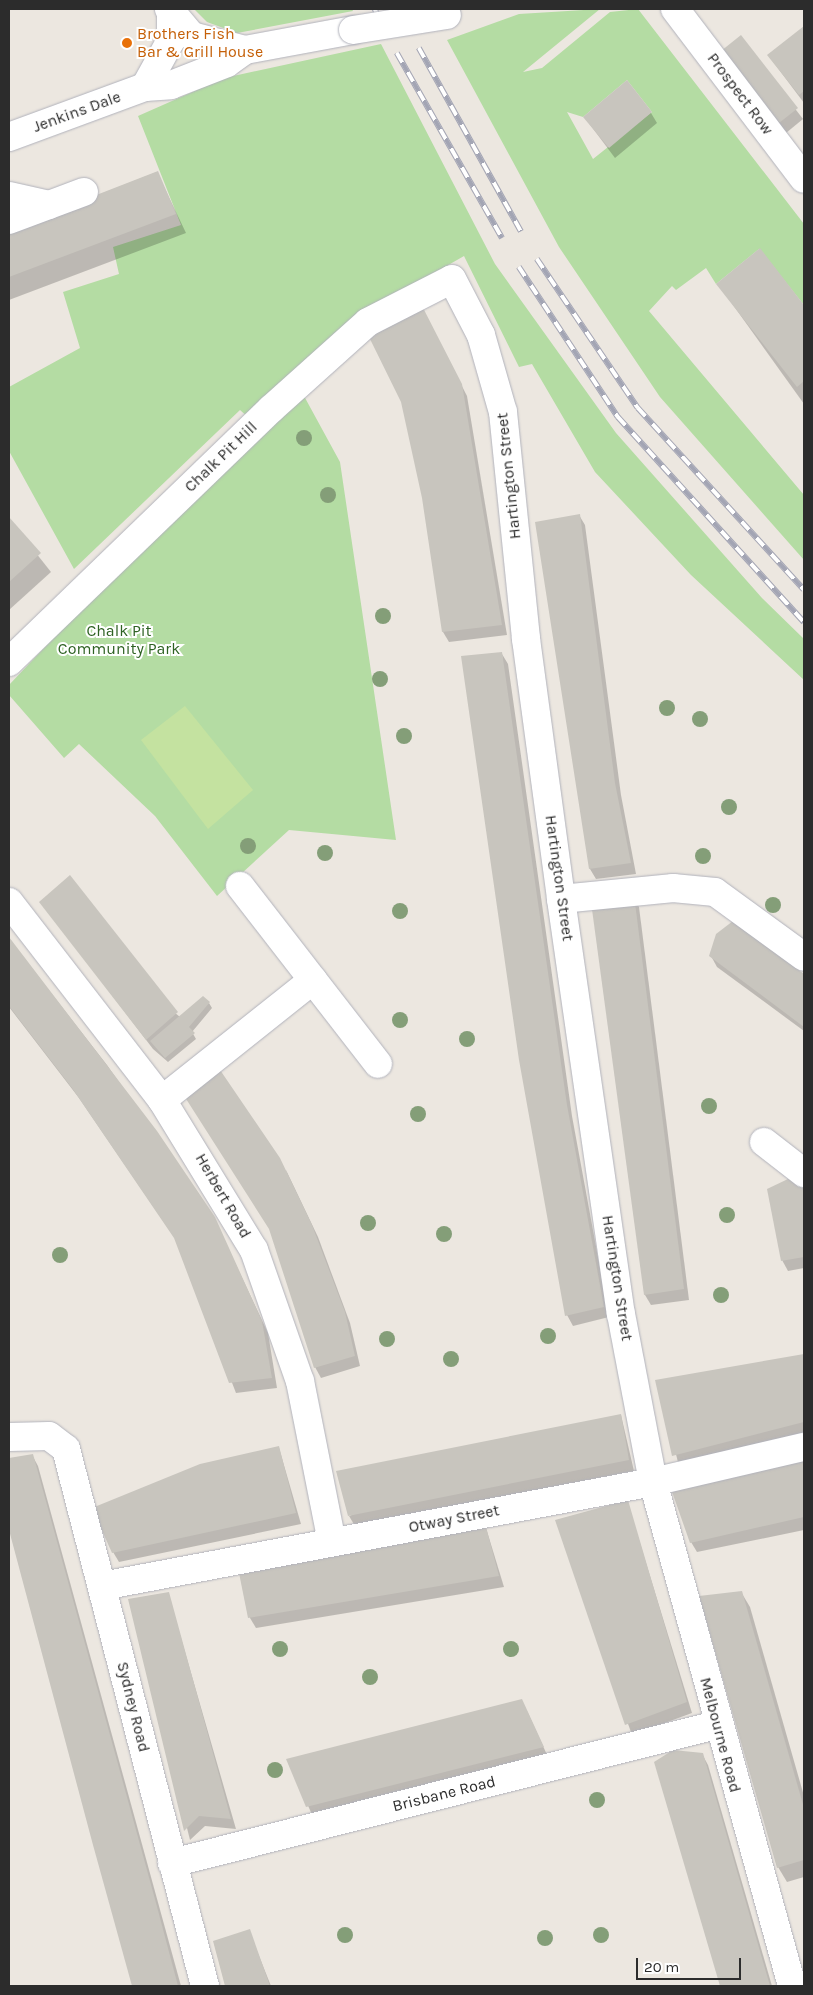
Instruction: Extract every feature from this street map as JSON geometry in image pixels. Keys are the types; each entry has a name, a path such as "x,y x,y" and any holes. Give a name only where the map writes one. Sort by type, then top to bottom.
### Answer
{"street":[{"name":"Prospect Row","path":"675,9 804,179"},
{"path":"170,12 192,36 245,50 454,12"},
{"path":"144,87 171,40 170,12"},
{"name":"Jenkins Dale","path":"9,137 144,87 171,85 227,64 245,50"},
{"path":"9,220 84,192"},
{"path":"9,196 49,205"},
{"name":"Chalk Pit Hill","path":"9,662 271,408 368,322 452,279"},
{"name":"Hartington Street","path":"452,279 481,335 503,412 526,639 561,899 621,1314 653,1482"},
{"path":"240,886 378,1064"},
{"path":"561,899 672,888 715,892 804,957"},
{"name":"Herbert Road","path":"9,902 162,1100 254,1250 300,1381 332,1542"},
{"path":"162,1100 313,980"},
{"path":"764,1142 804,1173"},
{"name":"Sydney Road","path":"9,1438 49,1436 66,1449 172,1863 206,1986"},
{"name":"Otway Street","path":"102,1586 653,1482 804,1447"},
{"name":"Melbourne Road","path":"653,1482 716,1724 792,1986"},
{"name":"Brisbane Road","path":"172,1863 716,1724"}],"green space":[{"path":"194,9 352,9 353,11 237,33 207,22"},
{"path":"600,9 523,72 542,68 610,12 638,9 804,224 804,305 759,249 716,284 706,268 676,290 672,286 649,311 804,495 804,560 660,397 559,247 447,40 519,14","holes":["627,80 652,112 593,159 567,112 583,117"]},
{"path":"381,44 495,264 616,433 762,598 804,639 804,680 691,575 595,472 532,364 519,367 464,256 403,291 249,418 240,410 74,569 9,451 9,387 80,348 63,292 119,274 113,247 181,225 138,116 224,78"},
{"name":"Chalk Pit Community Park","path":"304,396 340,462 396,840 289,830 217,896 155,816 79,744 64,758 9,695 9,685 271,409"},
{"path":"185,706 253,790 208,829 141,740"}],"building":[{"path":"804,26 804,91 799,95 767,55"},
{"path":"741,35 798,108 779,123 721,51"},
{"path":"627,80 652,112 609,148 583,117"},
{"path":"158,171 176,214 9,277 9,229"},
{"path":"760,248 804,305 804,381 797,387 716,284"},
{"path":"419,300 462,384 502,625 442,632 422,498 401,402 370,339"},
{"path":"580,514 615,783 631,863 589,869 535,522"},
{"path":"9,517 41,553 9,582"},
{"path":"502,652 567,1105 604,1307 565,1316 519,1060 461,656"},
{"path":"70,875 178,1012 146,1040 39,902"},
{"path":"634,895 684,1289 644,1295 591,902"},
{"path":"733,921 804,974 804,1027 709,956 716,934"},
{"path":"9,937 157,1131 215,1217 262,1321 272,1378 229,1383 174,1238 72,1088 9,1006"},
{"path":"203,996 210,1002 189,1027 195,1033 165,1058 150,1041"},
{"path":"216,1064 280,1158 312,1225 345,1312 355,1356 314,1368 269,1229 181,1091"},
{"path":"788,1179 804,1183 804,1257 781,1261 767,1189"},
{"path":"804,1354 804,1422 672,1456 655,1380"},
{"path":"621,1414 629,1460 348,1516 336,1471"},
{"path":"279,1446 296,1513 112,1553 92,1508 200,1464"},
{"path":"33,1454 178,1986 132,1986 93,1845 9,1530 9,1458"},
{"path":"804,1457 804,1517 690,1543 670,1486"},
{"path":"628,1500 687,1702 625,1725 555,1520"},
{"path":"486,1527 499,1576 248,1618 239,1573"},
{"path":"742,1591 804,1808 804,1860 777,1868 699,1596"},
{"path":"169,1592 231,1819 199,1816 184,1831 128,1599"},
{"path":"522,1699 544,1747 306,1807 286,1759"},
{"path":"673,1750 703,1753 770,1986 720,1986 654,1762"},
{"path":"250,1929 270,1986 225,1986 213,1941"}],"railway":[{"path":"375,9 377,14"},
{"path":"419,48 521,231"},
{"path":"397,53 502,238"},
{"path":"537,259 638,408 804,590"},
{"path":"519,267 618,417 804,622"}],"place":[{"name":"Brothers Fish Bar & Grill House","path":"127,43"}]}
